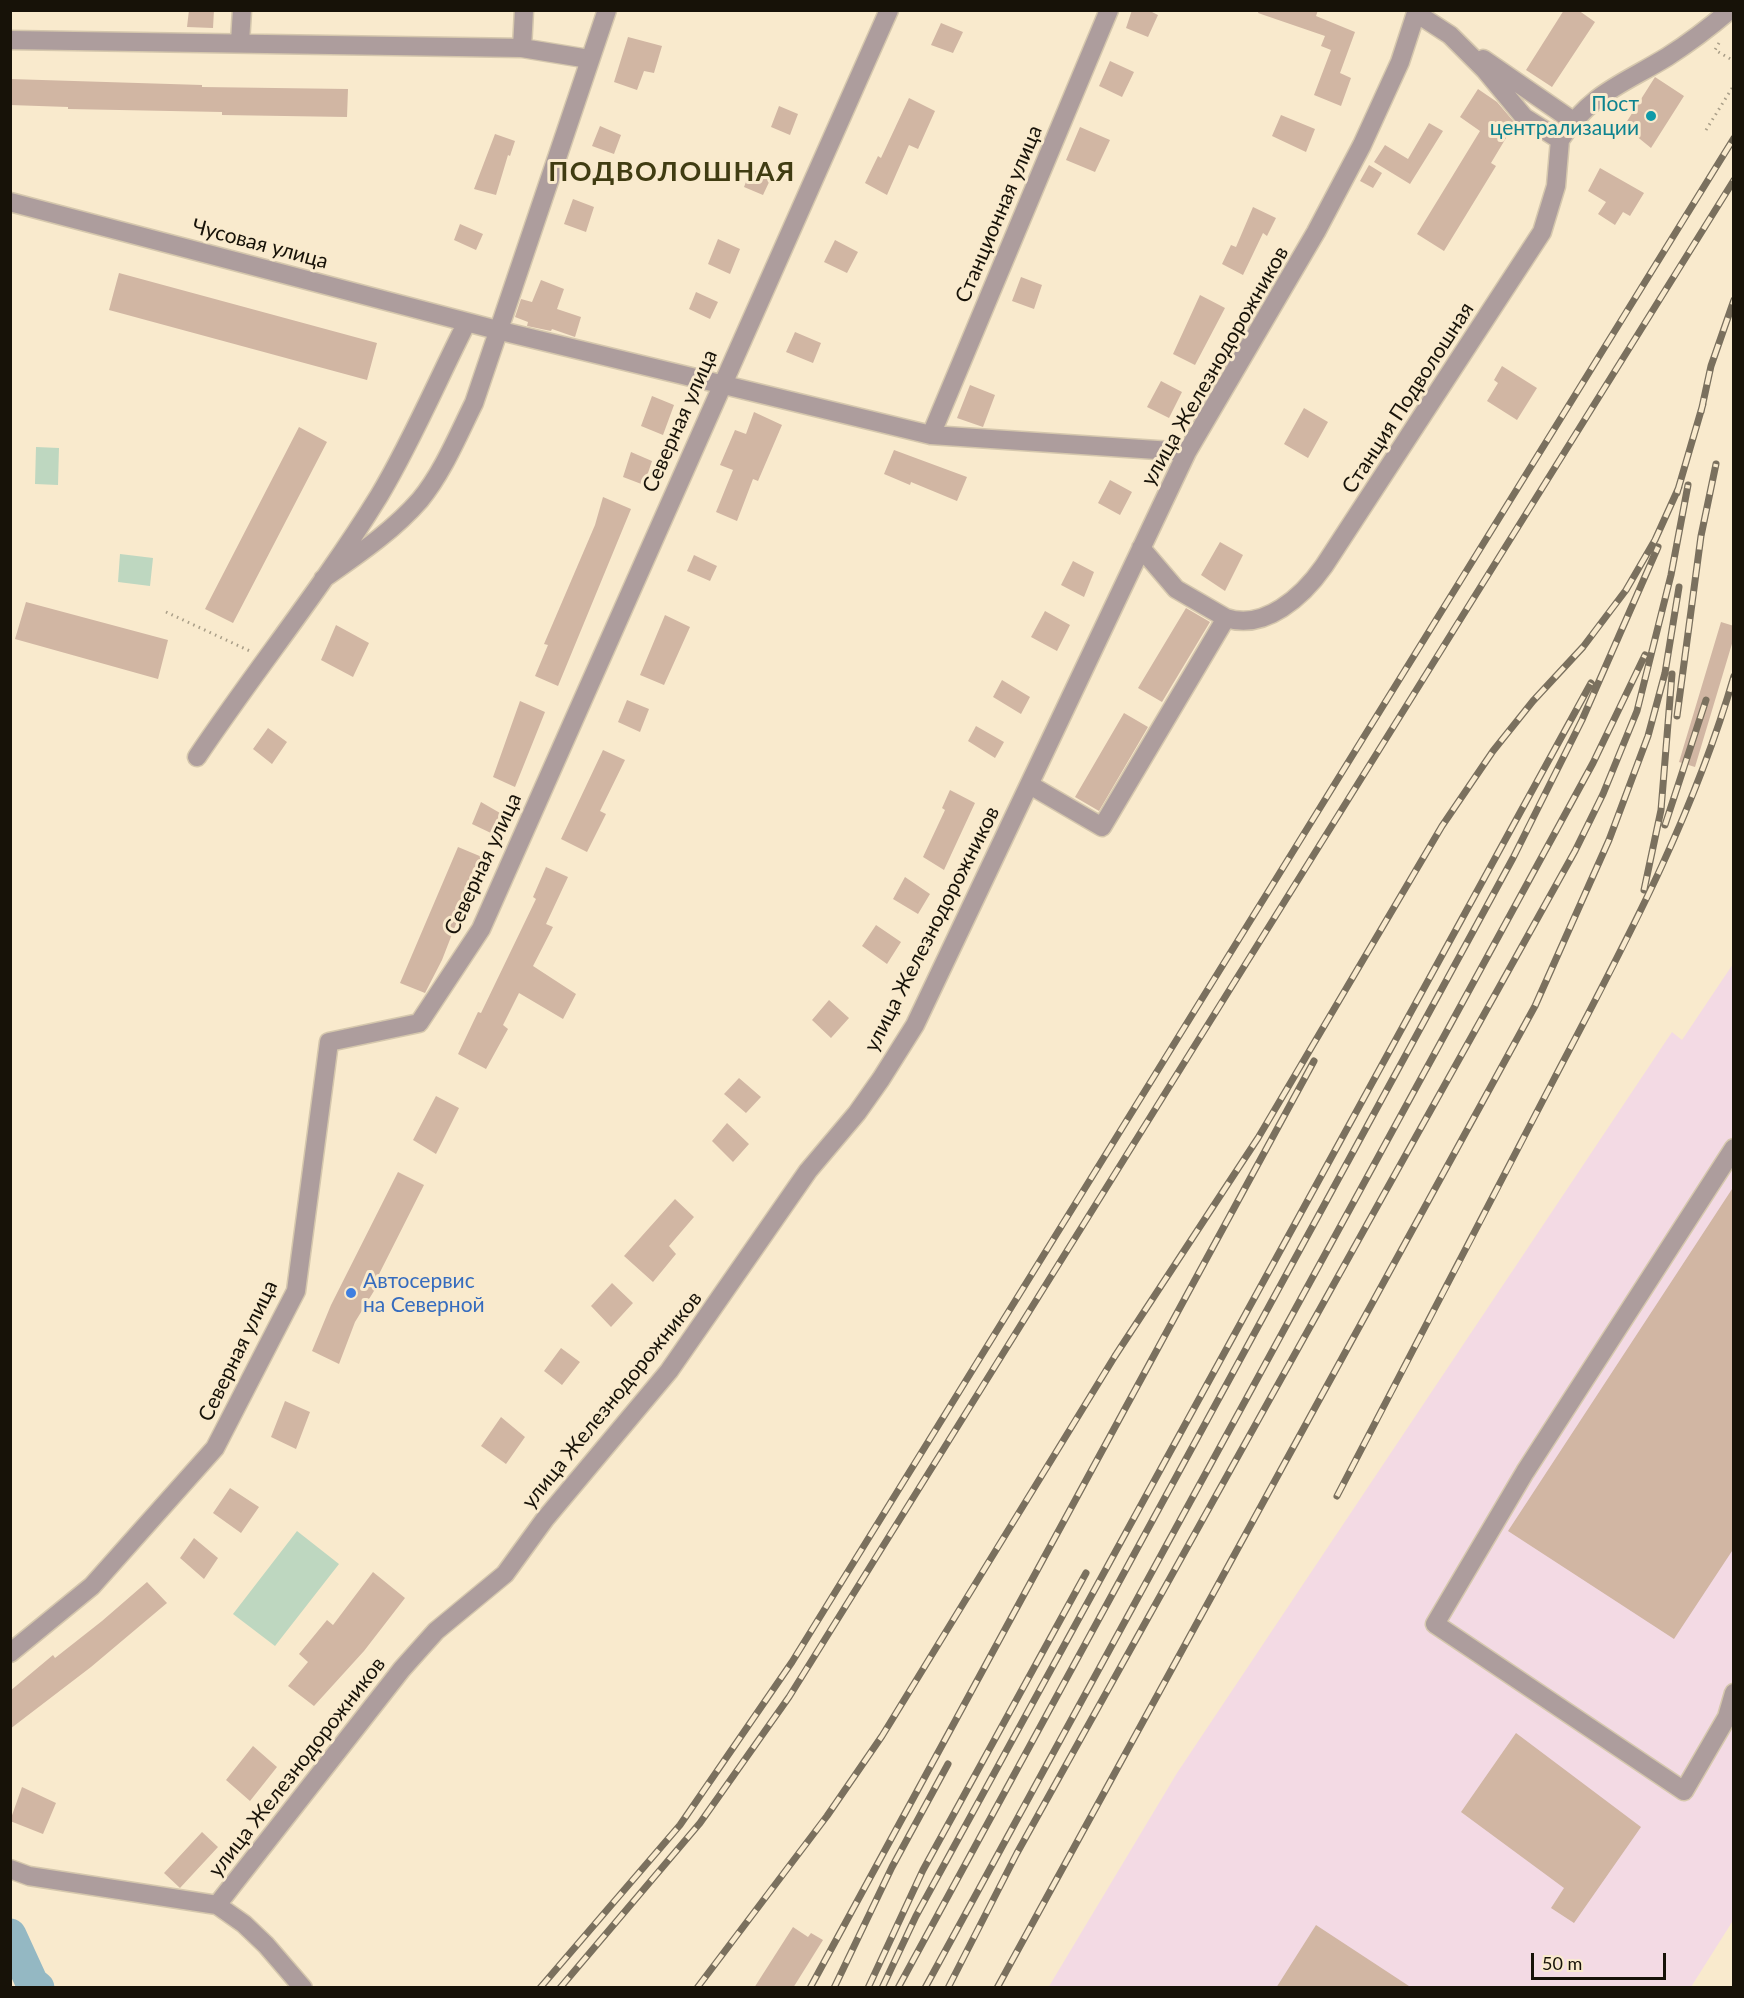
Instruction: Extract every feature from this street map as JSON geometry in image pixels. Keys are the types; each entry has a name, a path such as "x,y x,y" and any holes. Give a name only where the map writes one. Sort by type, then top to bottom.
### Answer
{"street":[{"path":"240,42 242,10"},
{"path":"522,48 524,10"},
{"path":"323,579 384,535 421,498 449,452 474,403 607,10"},
{"name":"Северная улица","path":"10,1653 92,1586 215,1448 296,1292 329,1042 419,1023 481,929 889,10"},
{"name":"Станционная улица","path":"931,435 1108,10"},
{"path":"1450,35 1485,70 1524,117 1560,140 1593,99 1666,57 1729,11"},
{"path":"1416,12 1573,121"},
{"name":"улица Железнодорожников","path":"217,1905 410,1660 436,1631 505,1574 545,1519 624,1429 707,1318 808,1171 857,1113 915,1025 1187,452 1344,181 1401,62 1416,12"},
{"path":"10,40 522,48 589,59"},
{"name":"Станция Подволошная","path":"1226,618 1238,622 1282,608 1310,586 1542,232 1556,186 1560,140"},
{"name":"Чусовая улица","path":"10,202 497,330 722,382 931,435 1187,452"},
{"path":"197,757 380,495 467,322"},
{"path":"1030,785 1102,827 1226,618 1176,589 1141,548"},
{"path":"1734,1148 1525,1472 1435,1624 1684,1791 1727,1717 1734,1693"},
{"path":"10,1869 29,1876 217,1905 266,1945 303,1988"}],"path":[{"path":"1720,40 1715,50 1734,60"},
{"path":"1706,130 1734,85"},
{"path":"166,612 267,658"}],"shaded area":[{"path":"1733,964 1734,1919 1691,1987 1048,1988 1177,1773 1672,1032 1682,1040"}],"green space":[{"path":"36,447 59,448 58,485 35,484"},
{"path":"120,554 153,558 150,586 118,582"},
{"path":"297,1531 339,1564 275,1646 233,1614"}],"building":[{"path":"189,10 214,10 213,28 187,27"},
{"path":"1132,10 1148,10 1158,15 1148,37 1126,28"},
{"path":"1259,10 1318,10 1316,16 1355,32 1340,73 1351,78 1341,106 1314,95 1331,50 1321,46 1325,36 1258,13"},
{"path":"1564,10 1578,10 1595,22 1552,87 1526,70"},
{"path":"941,23 963,32 953,53 931,45"},
{"path":"628,37 662,46 654,73 644,71 637,90 614,82"},
{"path":"1110,61 1134,72 1122,97 1099,86"},
{"name":"Пост централизации","path":"1655,77 1684,96 1651,148 1624,126"},
{"path":"10,79 202,85 202,87 348,89 347,117 222,115 222,112 68,109 68,107 10,105"},
{"path":"1478,89 1497,102 1515,123 1491,163 1496,166 1444,251 1417,234 1480,131 1460,117"},
{"path":"909,98 935,111 918,149 909,145 887,195 865,183 878,156 881,158"},
{"path":"779,106 798,114 790,135 771,127"},
{"path":"1281,115 1315,129 1306,152 1272,136"},
{"path":"1429,123 1443,131 1410,184 1374,162 1385,145 1408,159"},
{"path":"600,126 621,135 614,154 592,146"},
{"path":"1080,127 1110,140 1095,172 1066,160"},
{"path":"495,134 515,141 510,156 508,155 496,195 474,189"},
{"path":"1369,165 1382,173 1373,188 1360,181"},
{"path":"1600,168 1644,193 1630,216 1623,212 1615,225 1598,214 1606,202 1588,191"},
{"path":"751,169 771,178 763,195 744,187"},
{"path":"573,199 594,207 586,232 564,224"},
{"path":"1253,207 1276,218 1267,236 1263,233 1243,275 1222,264 1231,245 1236,247"},
{"path":"460,224 483,234 476,250 454,240"},
{"path":"718,239 740,249 730,274 708,264"},
{"path":"835,240 858,252 847,273 824,262"},
{"path":"119,273 377,343 367,380 109,310"},
{"path":"1021,277 1042,285 1034,309 1012,301"},
{"path":"541,280 564,289 557,309 581,317 575,337 552,329 551,331 527,326 528,322 515,317 521,299 532,302"},
{"path":"696,292 718,302 710,319 689,309"},
{"path":"1200,295 1225,308 1195,365 1173,354"},
{"path":"795,332 821,343 813,363 786,352"},
{"path":"1502,366 1537,388 1517,420 1487,401 1498,383 1494,380"},
{"path":"1161,381 1182,392 1169,418 1147,407"},
{"path":"970,385 995,395 983,427 957,418"},
{"path":"652,396 674,405 663,435 641,426"},
{"path":"1304,408 1328,422 1308,458 1284,444"},
{"path":"754,412 782,425 758,481 753,479 737,521 716,512 733,470 720,465 735,430 746,434"},
{"path":"299,427 327,442 233,623 205,609"},
{"path":"894,450 967,477 957,501 911,482 910,485 884,474"},
{"path":"631,452 652,461 644,485 623,477"},
{"path":"1110,480 1132,492 1120,515 1098,503"},
{"path":"603,497 631,509 558,686 535,676 548,645 544,644 595,525"},
{"path":"1220,542 1243,555 1225,591 1201,575"},
{"path":"694,555 717,566 710,581 687,571"},
{"path":"1073,561 1094,572 1084,597 1061,585"},
{"path":"26,602 168,640 158,679 15,639"},
{"path":"1186,608 1210,622 1162,702 1138,688"},
{"path":"1045,611 1070,625 1057,651 1031,637"},
{"path":"665,615 690,627 664,685 640,675"},
{"path":"1721,622 1734,626 1734,637 1695,767 1679,762"},
{"path":"336,625 369,643 353,677 321,660"},
{"path":"1002,680 1030,697 1021,714 993,697"},
{"path":"627,700 649,709 640,732 618,722"},
{"path":"520,701 545,712 515,787 493,777"},
{"path":"1124,713 1148,727 1099,811 1075,797"},
{"path":"976,726 1004,742 995,758 968,741"},
{"path":"268,728 287,742 272,764 253,749"},
{"path":"603,750 625,760 600,811 606,814 587,852 561,839"},
{"path":"950,790 975,803 944,870 923,857 945,810 942,808"},
{"path":"481,802 500,813 493,834 472,824"},
{"path":"458,847 482,857 442,960 425,993 400,983"},
{"path":"546,867 568,877 546,924 553,927 533,966 576,994 563,1019 519,993 503,1025 508,1029 486,1069 458,1054 478,1012 481,1013 536,899 533,897"},
{"path":"905,877 930,894 918,914 893,899"},
{"path":"876,925 901,942 887,964 862,946"},
{"path":"829,1000 849,1018 831,1038 812,1020"},
{"path":"739,1078 761,1097 746,1113 724,1094"},
{"path":"436,1096 459,1108 436,1154 413,1140"},
{"path":"727,1123 749,1144 733,1162 712,1141"},
{"path":"398,1172 424,1185 374,1284 377,1286 355,1322 339,1364 312,1351 331,1305"},
{"path":"1734,1186 1734,1548 1674,1639 1508,1531"},
{"path":"675,1199 694,1217 669,1246 676,1254 653,1282 624,1256"},
{"path":"612,1283 633,1303 611,1327 591,1306"},
{"path":"561,1348 580,1362 562,1385 544,1371"},
{"path":"285,1401 310,1412 296,1449 271,1437"},
{"path":"501,1417 525,1437 506,1464 481,1446"},
{"path":"230,1488 259,1507 241,1533 213,1513"},
{"path":"194,1538 218,1558 204,1579 180,1558"},
{"path":"373,1572 405,1598 364,1651 314,1706 288,1686 308,1662 299,1654 327,1620 333,1625"},
{"path":"147,1582 167,1603 91,1667 10,1729 10,1691 53,1655 55,1658 102,1621"},
{"path":"1516,1733 1641,1827 1574,1923 1551,1908 1564,1888 1461,1812"},
{"path":"253,1746 277,1767 250,1801 226,1780"},
{"path":"22,1787 56,1803 43,1834 10,1821"},
{"path":"202,1832 218,1847 180,1888 164,1873"},
{"path":"1316,1925 1412,1988 1276,1988"},
{"path":"793,1927 808,1937 811,1933 823,1940 793,1988 754,1988"}],"waterway":[{"path":"10,1935 32,1983 38,1988"}],"railway":[{"path":"540,1988 680,1825 792,1662 1734,138"},
{"path":"560,1988 700,1823 789,1697 1734,180"},
{"path":"1701,412 1711,366 1734,300"},
{"path":"1677,493 1703,404"},
{"path":"1677,716 1701,536 1716,464"},
{"path":"948,1988 1017,1853 1575,851 1603,794 1637,711 1671,575 1688,485"},
{"path":"697,1988 827,1816 882,1736 1115,1356 1258,1138 1442,826 1493,751 1533,701 1583,647 1626,590 1655,540 1679,487"},
{"path":"898,1988 1513,858 1582,720 1658,547"},
{"path":"997,1988 1535,1006 1609,840 1648,736 1665,673 1679,587"},
{"path":"925,1988 1593,763 1645,655"},
{"path":"1644,890 1661,810 1672,674"},
{"path":"1337,1496 1630,933 1698,782 1734,676"},
{"path":"882,1988 916,1916 1591,683"},
{"path":"1665,825 1706,700"},
{"path":"810,1988 1314,1061"},
{"path":"868,1988 923,1870 1086,1573"},
{"path":"834,1988 892,1867 948,1764"}],"place":[{"name":"Пост централизации","path":"1651,116"},
{"name":"Автосервис на Северной","path":"351,1293"}],"district":[{"name":"ПОДВОЛОШНАЯ","path":"672,172"}]}
